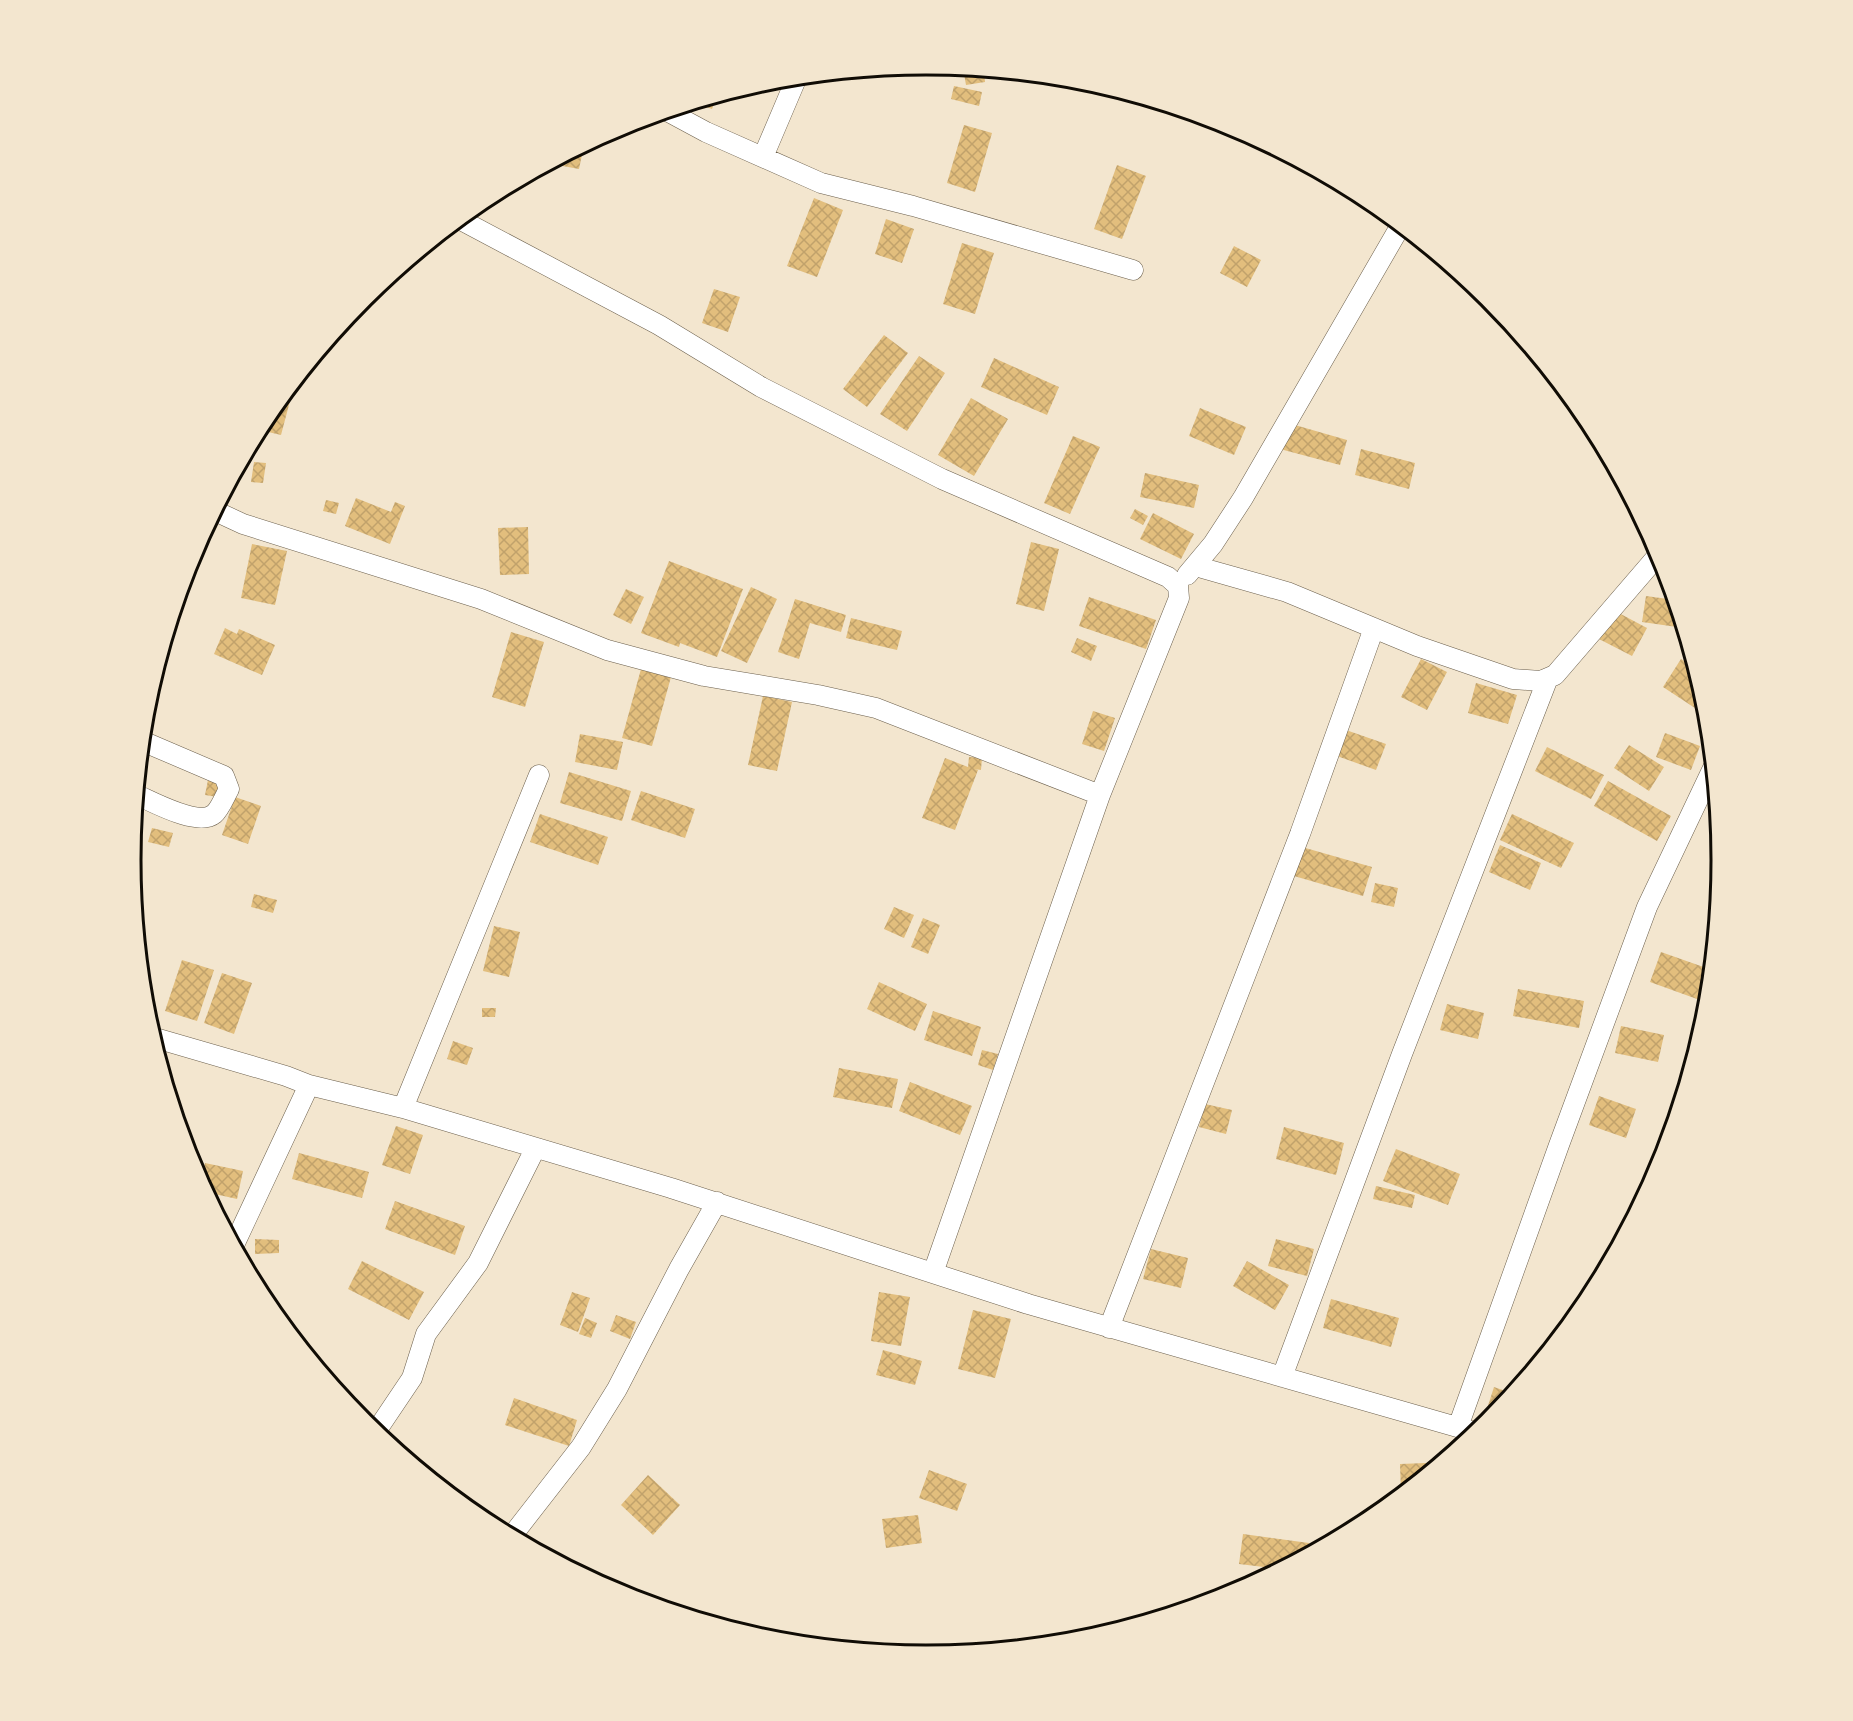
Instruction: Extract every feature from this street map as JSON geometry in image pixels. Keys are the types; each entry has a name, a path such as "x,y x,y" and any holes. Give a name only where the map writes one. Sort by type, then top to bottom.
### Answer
{"street":[{"path":"763,157 793,87"},
{"path":"677,116 706,132 821,183 913,206 1133,270"},
{"path":"467,223 659,325 761,387 942,478 1168,577 1178,586 1179,598 1100,795 933,1273"},
{"path":"1178,586 1213,544 1243,498 1397,231"},
{"path":"222,514 243,524 481,599 607,650 704,676 818,695 876,708 1100,795"},
{"path":"1195,566 1287,592 1417,646 1513,679 1541,681 1555,675 1653,562"},
{"path":"1109,1328 1300,834 1374,628"},
{"path":"1282,1377 1402,1054 1548,678"},
{"path":"144,798 182,815 204,818 214,814 229,789 224,776 150,744"},
{"path":"403,1108 539,775"},
{"path":"1458,1427 1647,908 1707,780"},
{"path":"162,1040 286,1076 309,1085 403,1108 717,1202 1028,1304 1467,1430"},
{"path":"238,1237 309,1085"},
{"path":"381,1425 412,1378 426,1334 478,1263 535,1149"},
{"path":"516,1530 581,1447 617,1389 717,1202"}],"building":[{"path":"964,76 985,78 985,82 966,85"},
{"path":"954,86 982,92 979,106 951,99"},
{"path":"964,125 992,133 975,192 947,183"},
{"path":"582,155 579,169 561,166"},
{"path":"1117,165 1146,176 1122,239 1094,229"},
{"path":"814,198 843,210 817,277 787,266"},
{"path":"886,219 914,229 902,263 875,254"},
{"path":"962,243 994,253 975,314 943,304"},
{"path":"1234,246 1261,260 1247,287 1220,273"},
{"path":"714,289 740,297 728,332 702,323"},
{"path":"884,335 908,353 867,407 843,389"},
{"path":"919,356 945,373 907,431 880,414"},
{"path":"994,358 1059,387 1047,415 981,387"},
{"path":"971,398 1008,419 974,476 938,455"},
{"path":"290,400 281,435 268,432"},
{"path":"1200,408 1246,427 1234,455 1189,436"},
{"path":"1288,423 1347,440 1340,465 1280,449"},
{"path":"1073,436 1100,447 1070,514 1044,503"},
{"path":"1361,449 1415,463 1409,489 1355,475"},
{"path":"254,462 266,463 263,483 251,482"},
{"path":"1145,473 1199,485 1194,508 1140,497"},
{"path":"356,498 391,512 395,502 405,506 390,544 345,526"},
{"path":"326,500 339,503 336,514 323,511"},
{"path":"1135,509 1148,516 1143,525 1130,518"},
{"path":"1153,513 1194,534 1181,559 1140,539"},
{"path":"528,527 529,574 500,575 498,528"},
{"path":"1031,542 1059,549 1044,611 1016,604"},
{"path":"252,544 287,551 275,605 241,598"},
{"path":"669,561 743,589 717,657 680,643 679,647 641,633"},
{"path":"751,587 777,599 747,663 721,651"},
{"path":"626,589 644,597 631,624 613,615"},
{"path":"1646,596 1667,599 1676,627 1642,622"},
{"path":"1089,597 1156,620 1146,649 1079,626"},
{"path":"795,599 846,615 841,632 810,623 799,659 778,652"},
{"path":"1615,611 1647,628 1632,656 1599,639"},
{"path":"851,618 902,631 897,650 846,638"},
{"path":"225,628 237,634 239,629 275,645 262,675 214,654"},
{"path":"511,632 544,642 525,707 492,697"},
{"path":"1077,638 1097,646 1091,661 1071,652"},
{"path":"1421,659 1447,672 1427,710 1401,697"},
{"path":"1681,659 1686,663 1697,710 1663,687"},
{"path":"641,669 671,677 652,746 622,738"},
{"path":"1476,683 1517,695 1508,724 1468,713"},
{"path":"763,696 792,702 777,771 748,765"},
{"path":"1093,711 1115,718 1104,751 1082,744"},
{"path":"1346,730 1386,744 1376,770 1337,756"},
{"path":"1665,733 1700,746 1691,770 1656,757"},
{"path":"580,734 623,742 617,770 575,762"},
{"path":"1629,745 1664,767 1649,791 1614,768"},
{"path":"1547,747 1604,775 1591,799 1535,771"},
{"path":"969,757 982,758 981,770 974,769 978,770 955,830 922,818 945,758 968,767"},
{"path":"569,772 631,791 622,821 560,803"},
{"path":"208,780 220,783 218,797 205,795"},
{"path":"1608,781 1671,816 1657,841 1594,806"},
{"path":"641,791 695,809 685,838 631,820"},
{"path":"235,797 261,806 248,844 222,835"},
{"path":"540,814 608,837 598,865 530,842"},
{"path":"1512,814 1574,843 1561,868 1500,840"},
{"path":"152,828 173,833 169,847 148,842"},
{"path":"1500,845 1541,863 1530,890 1489,872"},
{"path":"1302,847 1372,867 1363,896 1294,876"},
{"path":"1375,883 1398,888 1394,907 1371,902"},
{"path":"254,894 277,900 273,913 251,907"},
{"path":"894,907 914,915 904,938 884,929"},
{"path":"923,918 940,925 928,954 911,947"},
{"path":"494,926 520,932 509,977 483,971"},
{"path":"1661,952 1704,967 1699,1000 1650,982"},
{"path":"182,960 214,970 197,1021 165,1011"},
{"path":"222,973 252,983 234,1034 204,1023"},
{"path":"879,982 927,1004 915,1031 867,1009"},
{"path":"1518,989 1584,1001 1579,1028 1513,1016"},
{"path":"1447,1004 1484,1013 1478,1039 1440,1030"},
{"path":"482,1008 496,1008 495,1017 482,1017"},
{"path":"933,1011 981,1027 972,1056 924,1040"},
{"path":"1621,1026 1664,1035 1658,1062 1615,1053"},
{"path":"453,1041 473,1048 467,1065 447,1059"},
{"path":"982,1050 998,1054 993,1070 978,1065"},
{"path":"839,1068 898,1079 892,1108 833,1097"},
{"path":"910,1082 972,1106 960,1135 899,1111"},
{"path":"1599,1096 1636,1109 1626,1138 1589,1125"},
{"path":"1205,1104 1232,1110 1226,1134 1199,1127"},
{"path":"396,1126 423,1135 410,1174 382,1165"},
{"path":"1284,1127 1344,1143 1336,1175 1276,1159"},
{"path":"1396,1149 1460,1174 1448,1205 1383,1181"},
{"path":"299,1153 369,1172 362,1198 292,1179"},
{"path":"205,1163 243,1171 237,1199 216,1194 204,1168"},
{"path":"1376,1186 1415,1195 1412,1208 1373,1199"},
{"path":"395,1201 465,1226 455,1255 385,1229"},
{"path":"255,1239 279,1240 279,1253 255,1254"},
{"path":"1276,1239 1314,1249 1307,1276 1268,1266"},
{"path":"1151,1249 1188,1258 1181,1288 1143,1279"},
{"path":"362,1261 424,1292 409,1320 348,1289"},
{"path":"1247,1261 1289,1285 1275,1310 1233,1286"},
{"path":"572,1292 590,1298 578,1332 560,1325"},
{"path":"879,1292 910,1297 901,1346 871,1341"},
{"path":"1331,1299 1399,1318 1391,1347 1323,1328"},
{"path":"973,1310 1011,1319 995,1378 958,1369"},
{"path":"616,1315 636,1322 630,1339 610,1331"},
{"path":"585,1318 597,1323 591,1338 579,1334"},
{"path":"883,1350 922,1361 915,1385 876,1375"},
{"path":"1494,1387 1505,1391 1486,1412"},
{"path":"514,1398 577,1420 569,1446 505,1425"},
{"path":"1426,1463 1426,1466 1401,1487 1400,1464"},
{"path":"929,1470 967,1484 957,1511 919,1498"},
{"path":"648,1475 680,1505 653,1535 621,1505"},
{"path":"918,1515 922,1543 886,1548 882,1519"},
{"path":"1243,1534 1309,1543 1309,1546 1268,1568 1239,1564"}]}
